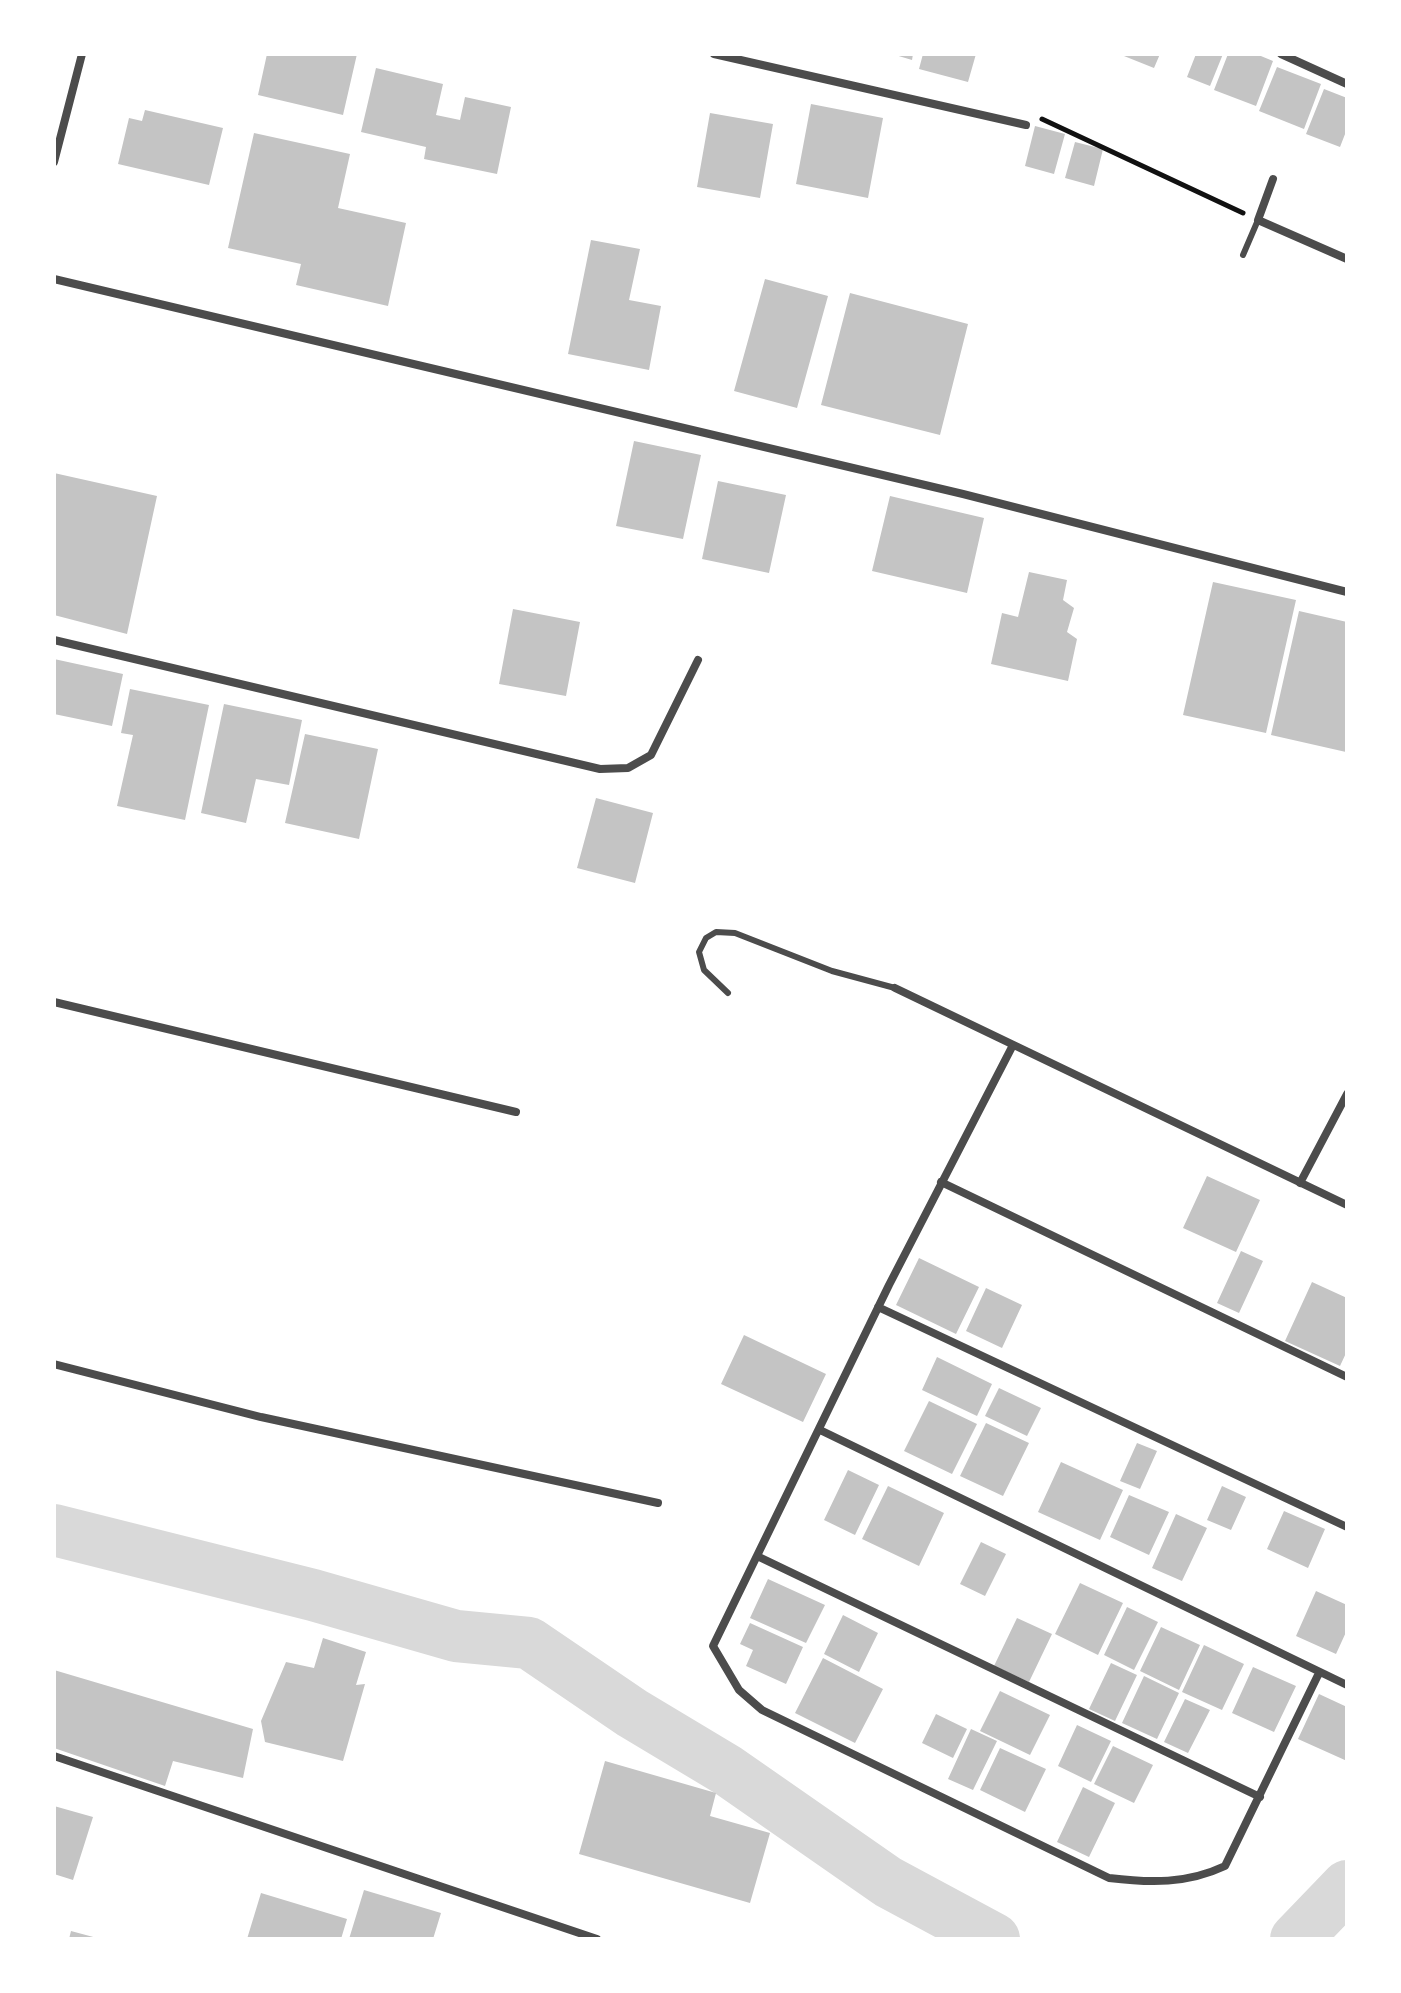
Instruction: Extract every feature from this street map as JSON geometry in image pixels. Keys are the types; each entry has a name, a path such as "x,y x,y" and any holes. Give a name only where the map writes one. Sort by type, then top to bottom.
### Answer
{"street":[{"path":"54,162 82,54"},
{"path":"714,54 1026,125"},
{"path":"1281,54 1347,84"},
{"path":"1273,179 1258,220 1347,259"},
{"path":"54,279 963,494 1347,592"},
{"path":"54,640 600,769 628,768 651,755 698,660"},
{"path":"895,988 1347,1205"},
{"path":"54,1002 516,1112"},
{"path":"1013,1045 878,1307 713,1646 739,1690 762,1710 1109,1878 1145,1882 1199,1879 1225,1866 1319,1673"},
{"path":"1300,1183 1347,1094"},
{"path":"941,1182 1347,1377"},
{"path":"878,1307 1347,1527"},
{"path":"54,1364 261,1417 658,1503"},
{"path":"820,1430 1347,1685"},
{"path":"757,1556 1260,1797"},
{"path":"54,1756 597,1939"}],"lane":[{"path":"1243,255 1258,220"},
{"path":"728,993 704,970 699,952 706,938 716,932 735,933 832,971 895,988"}],"path":[{"path":"1026,125 1046,118 1258,220"}],"building":[{"path":"267,54 357,54 343,115 258,95"},
{"path":"892,54 913,54 912,60"},
{"path":"923,54 976,54 968,82 919,69"},
{"path":"1119,54 1160,54 1154,68"},
{"path":"1196,54 1223,54 1210,86 1187,77"},
{"path":"1228,54 1256,54 1273,61 1256,106 1214,90"},
{"path":"1277,67 1321,84 1304,129 1259,111"},
{"path":"376,68 443,84 436,115 460,120 465,97 511,107 497,174 424,159 426,147 361,132"},
{"path":"1324,89 1347,98 1347,129 1340,147 1306,134"},
{"path":"811,104 883,118 868,198 796,184"},
{"path":"145,110 223,128 209,185 118,164 129,118 142,121"},
{"path":"710,113 773,124 760,198 697,187"},
{"path":"1035,126 1065,134 1054,174 1025,166"},
{"path":"254,133 350,154 338,208 406,223 388,306 296,285 301,264 228,248"},
{"path":"1075,142 1103,149 1094,186 1065,178"},
{"path":"591,240 640,249 629,300 661,306 649,370 568,354"},
{"path":"765,279 828,296 797,408 734,391"},
{"path":"850,293 968,324 940,435 821,405"},
{"path":"634,441 701,455 683,539 616,526"},
{"path":"54,473 157,496 127,634 54,615"},
{"path":"718,481 786,495 769,573 702,559"},
{"path":"890,496 984,518 967,593 872,571"},
{"path":"1029,572 1067,580 1063,600 1074,608 1067,632 1077,639 1068,681 991,664 1002,613 1018,617"},
{"path":"1213,582 1296,600 1266,733 1183,715"},
{"path":"513,609 580,622 566,696 499,684"},
{"path":"1299,611 1347,622 1346,752 1271,735"},
{"path":"54,659 123,674 112,726 54,714"},
{"path":"130,689 209,705 185,820 117,806 133,735 121,733"},
{"path":"224,704 302,720 289,785 256,779 246,823 201,813"},
{"path":"305,734 378,749 359,839 285,823"},
{"path":"596,798 653,813 635,883 577,868"},
{"path":"1207,1176 1260,1200 1236,1252 1183,1228"},
{"path":"1241,1251 1263,1261 1239,1313 1217,1303"},
{"path":"919,1258 979,1287 956,1334 896,1305"},
{"path":"1312,1282 1347,1298 1347,1351 1340,1366 1285,1341"},
{"path":"986,1288 1022,1305 1002,1348 966,1331"},
{"path":"744,1335 826,1374 803,1422 721,1384"},
{"path":"937,1357 992,1384 977,1416 922,1390"},
{"path":"999,1388 1041,1408 1027,1436 985,1416"},
{"path":"929,1401 977,1424 952,1474 904,1451"},
{"path":"986,1423 1029,1443 1003,1496 960,1476"},
{"path":"1137,1443 1157,1451 1140,1489 1120,1481"},
{"path":"1061,1462 1123,1490 1100,1540 1038,1512"},
{"path":"848,1470 879,1485 855,1535 824,1520"},
{"path":"888,1486 944,1513 919,1566 862,1539"},
{"path":"1222,1486 1246,1497 1231,1530 1207,1520"},
{"path":"1129,1495 1169,1512 1149,1555 1110,1537"},
{"path":"1284,1511 1325,1529 1308,1568 1267,1549"},
{"path":"1176,1514 1207,1528 1182,1581 1152,1568"},
{"path":"981,1542 1006,1554 985,1596 960,1584"},
{"path":"768,1579 825,1605 806,1643 750,1618"},
{"path":"1080,1583 1123,1603 1098,1655 1055,1634"},
{"path":"1316,1591 1347,1605 1347,1630 1336,1654 1296,1636"},
{"path":"1127,1607 1158,1622 1134,1670 1104,1655"},
{"path":"843,1615 878,1633 859,1672 824,1654"},
{"path":"1017,1618 1052,1634 1029,1682 994,1666"},
{"path":"750,1623 803,1647 786,1684 746,1666 753,1650 740,1644"},
{"path":"1161,1627 1200,1645 1179,1690 1140,1671"},
{"path":"323,1638 366,1652 356,1685 365,1684 343,1761 265,1742 261,1721 286,1662 314,1668"},
{"path":"1204,1645 1244,1664 1222,1710 1182,1692"},
{"path":"823,1658 883,1689 855,1743 795,1713"},
{"path":"1111,1663 1137,1675 1115,1721 1089,1709"},
{"path":"1253,1667 1296,1686 1274,1732 1232,1713"},
{"path":"54,1670 253,1729 243,1778 173,1761 165,1786 54,1748"},
{"path":"1144,1676 1179,1693 1157,1739 1122,1723"},
{"path":"1000,1691 1050,1715 1030,1755 980,1731"},
{"path":"1319,1694 1347,1707 1347,1761 1298,1739"},
{"path":"1185,1699 1210,1710 1188,1753 1164,1742"},
{"path":"936,1714 967,1729 953,1758 922,1743"},
{"path":"1077,1725 1111,1741 1091,1782 1058,1766"},
{"path":"971,1729 997,1741 973,1790 948,1779"},
{"path":"1113,1746 1153,1765 1134,1803 1094,1784"},
{"path":"1000,1748 1046,1769 1025,1812 980,1790"},
{"path":"605,1761 716,1793 710,1816 770,1833 750,1903 579,1854"},
{"path":"1083,1787 1115,1803 1089,1857 1057,1842"},
{"path":"54,1806 93,1817 73,1880 54,1874"},
{"path":"364,1890 441,1913 433,1939 349,1939"},
{"path":"261,1893 347,1919 341,1939 247,1939"},
{"path":"71,1931 97,1938 97,1939 69,1939"}],"waterway":[{"path":"54,1530 313,1595 456,1636 529,1643 632,1713 727,1770 888,1882 994,1939"},
{"path":"1296,1939 1347,1886"}]}
